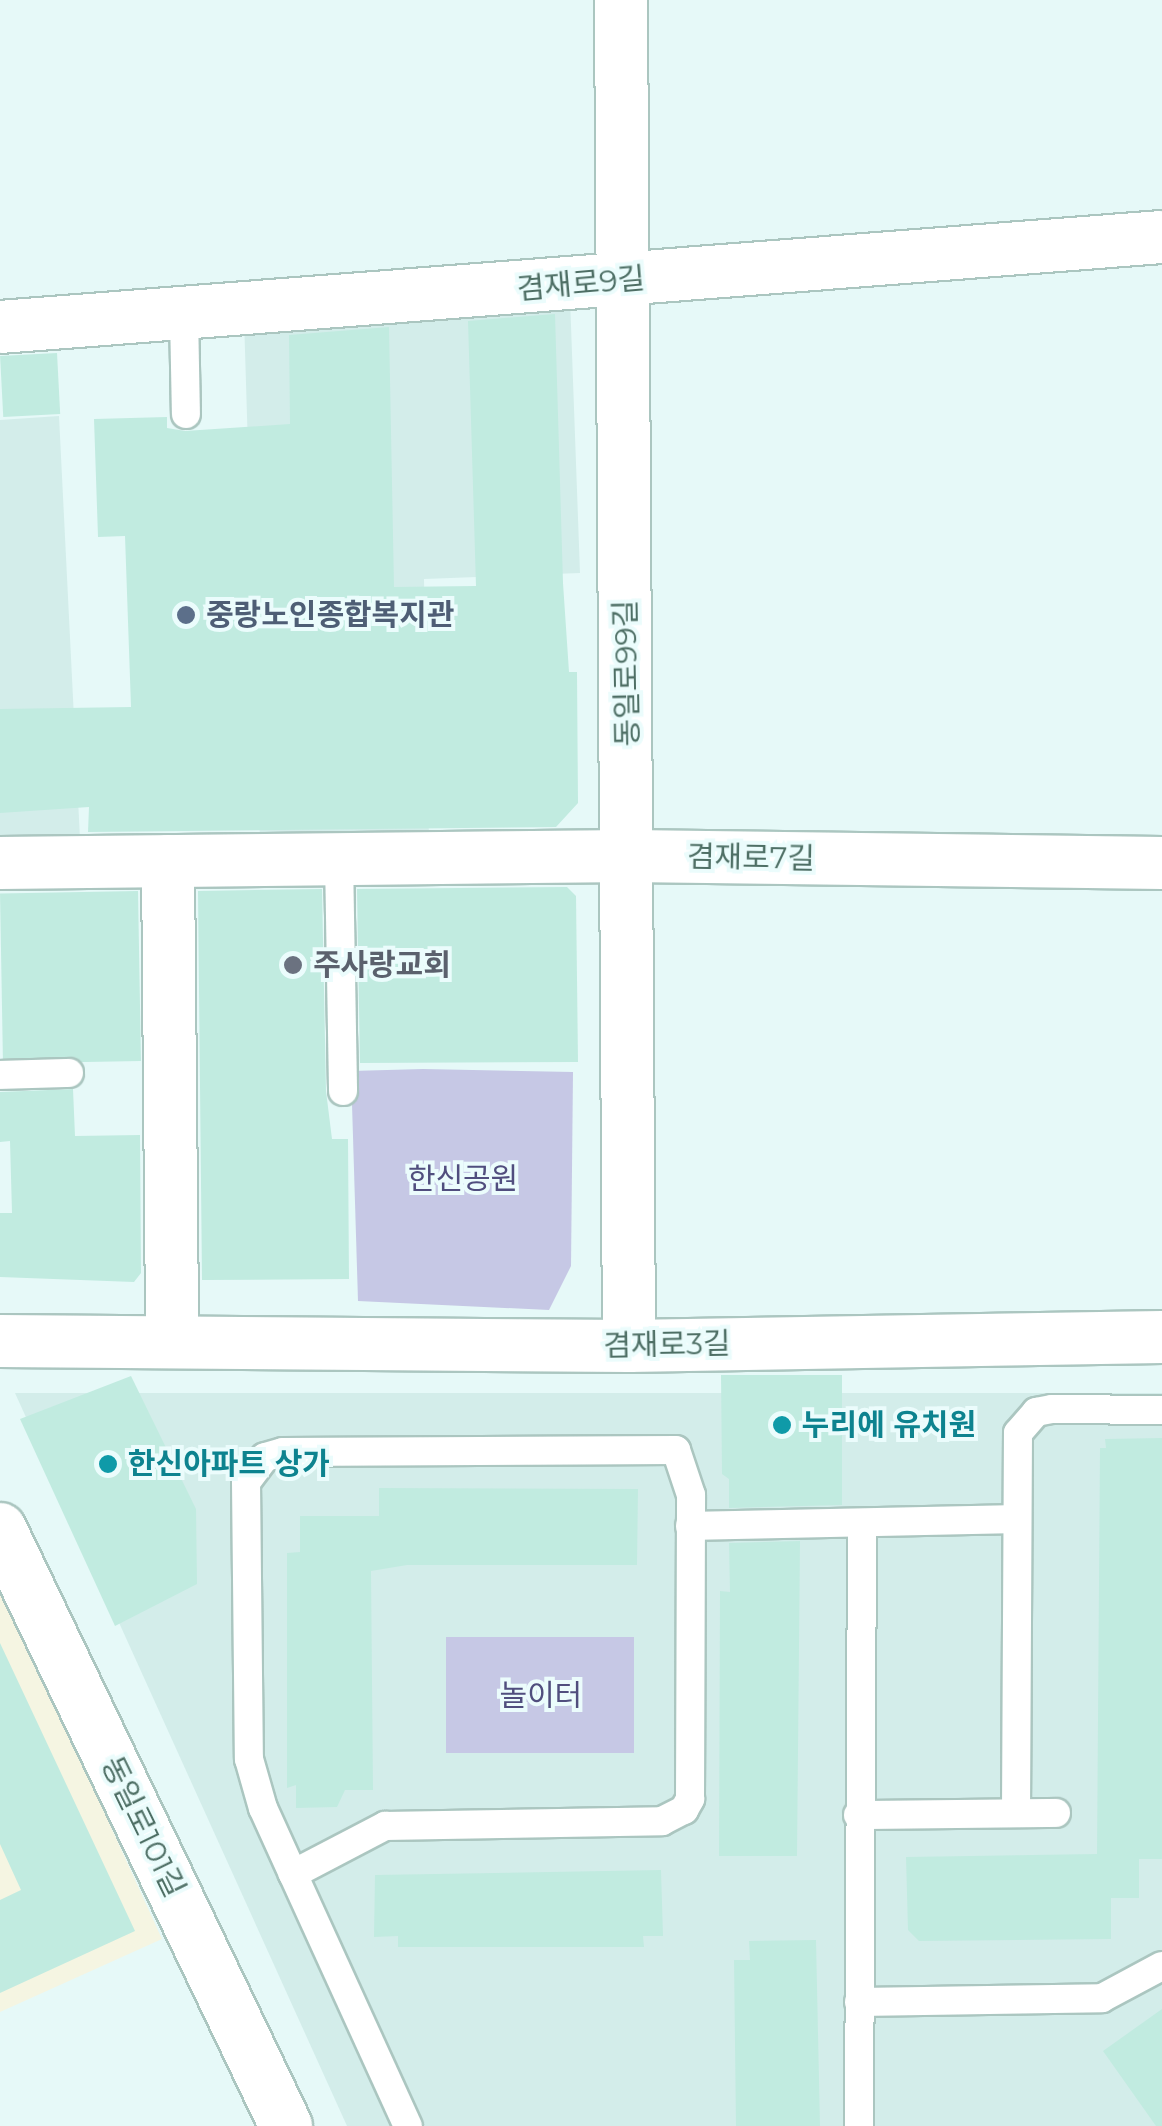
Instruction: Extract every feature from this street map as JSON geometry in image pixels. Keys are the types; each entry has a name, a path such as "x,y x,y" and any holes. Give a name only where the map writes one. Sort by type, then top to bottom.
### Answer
{"street":[{"name":"동일로99길","path":"621,0 630,856 629,1346"},
{"name":"겸재로9길","path":"0,327 1162,237"},
{"name":"겸재로7길","path":"0,863 630,856 1162,864"},
{"path":"168,861 172,1342"},
{"name":"겸재로3길","path":"0,1341 629,1346 1162,1337"},
{"name":"동일로101길","path":"0,1529 286,2126"}],"lane":[{"path":"184,314 186,414"},
{"path":"339,859 343,1091"},
{"path":"0,1075 69,1073"},
{"path":"1016,1813 1018,1433 1025,1420 1052,1409 1162,1410"},
{"path":"293,1874 386,1826 662,1821 684,1810 690,1799 690,1526 685,1462 676,1450 660,1447 283,1452 254,1467 246,1482 249,1758 293,1874 408,2126"},
{"path":"690,1526 1018,1519"},
{"path":"859,2126 862,1524"},
{"path":"858,1815 1056,1813"},
{"path":"859,2002 1102,1998 1162,1966"}],"shaded area":[{"path":"570,298 580,573 424,579 429,839 260,840 244,318"},
{"path":"59,416 80,839 0,840 0,420"},
{"path":"15,1393 1162,1393 1162,2126 347,2126"},
{"path":"0,1584 162,1939 0,2012"}],"green space":[{"name":"한신공원","path":"351,1071 573,1072 571,1266 549,1310 358,1301"},
{"name":"놀이터","path":"446,1637 634,1637 634,1753 446,1753"}],"building":[{"path":"555,314 563,583 569,672 577,672 578,803 556,827 88,832 89,807 0,813 0,709 131,707 125,536 98,537 94,419 167,417 167,428 185,431 290,424 289,335 389,327 394,587 476,586 468,321"},
{"path":"57,353 60,414 3,417 0,356"},
{"path":"567,887 576,896 578,1062 360,1063 357,889"},
{"path":"322,889 326,1091 332,1139 348,1139 349,1279 202,1280 198,891"},
{"path":"138,891 141,1061 3,1063 0,893"},
{"path":"73,1089 75,1136 140,1135 141,1273 134,1282 0,1277 0,1213 12,1213 10,1141 0,1142 0,1092"},
{"name":"누리에 유치원","path":"721,1375 842,1375 842,1505 729,1508 729,1479 722,1474"},
{"name":"한신아파트 상가","path":"131,1376 196,1509 197,1584 115,1626 20,1419"},
{"path":"1162,1438 1162,1859 1139,1859 1139,1898 1111,1898 1111,1939 919,1941 908,1930 906,1857 1097,1854 1100,1448 1106,1448 1105,1439"},
{"path":"379,1488 638,1489 637,1565 407,1565 371,1571 373,1790 345,1790 337,1807 296,1808 296,1785 287,1788 287,1553 300,1552 300,1516 379,1516"},
{"path":"800,1541 797,1856 719,1856 720,1591 730,1592 729,1543"},
{"path":"0,1643 135,1931 0,1993 0,1900 21,1890 0,1844"},
{"path":"661,1870 663,1936 643,1936 644,1947 398,1947 398,1936 374,1937 375,1875"},
{"path":"816,1940 820,2126 736,2126 734,1960 750,1960 749,1941"},
{"path":"1162,2009 1162,2126 1156,2126 1103,2051"}],"place":[{"name":"중랑노인종합복지관","path":"186,615"},
{"name":"주사랑교회","path":"293,965"},
{"name":"누리에 유치원","path":"782,1425"},
{"name":"한신아파트 상가","path":"108,1464"}]}
